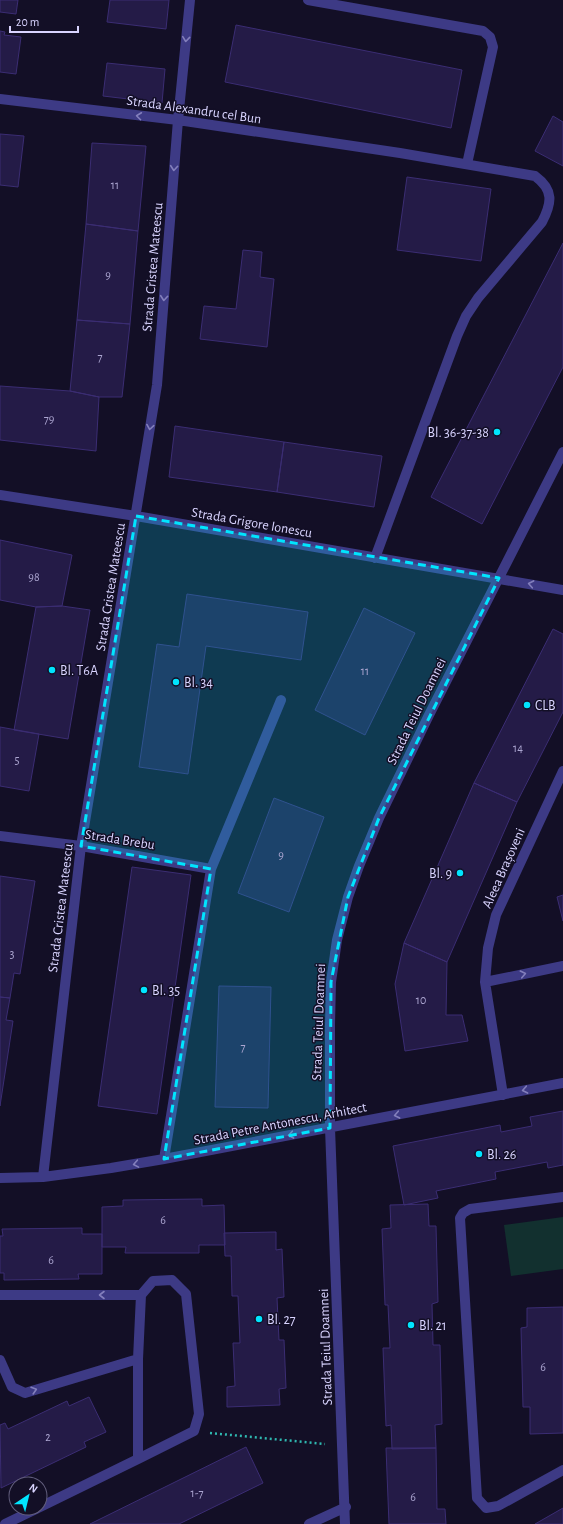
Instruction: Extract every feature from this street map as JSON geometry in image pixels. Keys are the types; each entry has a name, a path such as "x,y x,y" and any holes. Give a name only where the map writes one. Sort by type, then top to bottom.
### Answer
{"street":[{"name":"Strada Cristea Mateescu","path":"42,1177 80,846 157,385 178,120 190,0"},
{"path":"308,0 483,31 490,37 493,47 467,164"},
{"name":"Strada Alexandru cel Bun","path":"0,99 178,120 385,151 535,176 544,183 549,193 549,209 542,222 478,298 466,316 457,336 375,558"},
{"name":"Strada Teiul Doamnei","path":"346,1524 330,1128 331,982 337,940 348,897 379,818 429,715 563,452"},
{"name":"Strada Grigore Ionescu","path":"0,495 136,516 563,590"},
{"path":"164,1159 211,869 282,700"},
{"name":"Aleea Brașoveni","path":"503,1095 485,982 488,948 496,915 563,772"},
{"name":"Strada Brebu","path":"0,836 80,846 211,869"},
{"path":"485,982 563,966"},
{"name":"Strada Petre Antonescu, Arhitect","path":"0,1178 42,1177 112,1168 563,1083"},
{"path":"563,1197 470,1209 463,1213 460,1218 477,1498 486,1508 498,1506 563,1470"},
{"path":"48,1504 138,1459 194,1431 199,1414 186,1294 172,1280 153,1281 141,1295 138,1359 138,1459"},
{"path":"0,1295 141,1295"},
{"path":"0,1360 12,1387 25,1393 138,1359"},
{"path":"310,1524 346,1506"},
{"path":"5,1524 22,1516"}],"path":[{"path":"194,1431 343,1446"}],"highlighted area":[{"path":"136,516 499,578 379,818 348,897 331,982 330,1128 164,1159 211,869 81,846"}],"green space":[{"path":"563,1217 563,1269 511,1276 504,1225"}],"building":[{"path":"0,0 18,0 16,14 0,12"},
{"path":"110,0 169,0 166,29 107,22"},
{"path":"236,25 462,70 451,128 225,82"},
{"path":"0,31 5,32 4,35 21,37 16,74 0,72"},
{"path":"107,63 165,69 162,103 103,96"},
{"path":"553,116 563,122 563,166 535,151"},
{"path":"0,134 24,136 18,187 0,185"},
{"path":"92,143 146,146 138,231 86,224"},
{"path":"407,177 491,189 481,261 397,250"},
{"path":"86,224 138,231 130,324 77,320"},
{"name":"Bl. 36-37-38","path":"563,243 563,367 482,524 431,497"},
{"path":"243,250 262,252 260,277 274,279 267,347 200,339 204,306 236,309"},
{"path":"77,320 130,324 122,397 99,397 70,391"},
{"path":"0,386 70,391 99,397 96,451 0,440"},
{"path":"175,426 284,442 277,492 169,477"},
{"path":"284,442 382,456 374,507 277,492"},
{"path":"0,540 72,555 62,606 36,607 0,600"},
{"name":"Bl. 34","path":"187,594 308,612 301,660 206,646 188,774 139,767 157,644 179,647"},
{"name":"Bl. T6A","path":"62,606 90,610 68,739 14,730 36,607"},
{"path":"364,608 415,633 365,735 315,710"},
{"path":"553,629 563,634 563,712 517,802 474,783"},
{"path":"0,727 39,734 29,791 0,786"},
{"name":"Bl. 9","path":"474,783 517,802 447,962 404,943"},
{"path":"274,798 324,817 289,912 238,893"},
{"name":"Bl. 35","path":"132,867 191,875 157,1114 98,1106"},
{"path":"0,876 35,881 20,974 14,973 10,998 0,997"},
{"path":"563,895 563,921 557,897"},
{"path":"404,943 447,962 446,1015 462,1015 468,1041 405,1051 395,984"},
{"path":"219,986 271,987 268,1108 215,1107"},
{"path":"0,997 10,998 6,1020 13,1021 0,1106"},
{"name":"Bl. 26","path":"563,1111 563,1165 548,1168 547,1162 495,1172 496,1179 436,1191 438,1198 404,1205 393,1146 500,1125 501,1132 532,1126 530,1117"},
{"path":"202,1199 202,1206 224,1205 225,1245 199,1245 199,1253 125,1253 126,1247 102,1247 102,1207 123,1206 123,1200"},
{"name":"Bl. 21","path":"428,1204 429,1226 436,1226 438,1302 432,1304 433,1345 440,1345 442,1424 435,1425 436,1448 392,1449 391,1425 386,1426 383,1348 390,1348 388,1305 385,1305 382,1229 391,1228 390,1205"},
{"path":"82,1228 82,1234 102,1234 102,1274 78,1274 79,1279 4,1280 4,1273 0,1273 0,1236 3,1236 2,1229"},
{"name":"Bl. 27","path":"276,1232 276,1250 282,1249 284,1297 277,1298 279,1340 284,1340 286,1388 279,1389 280,1405 227,1407 227,1387 235,1386 233,1343 240,1343 238,1296 232,1296 231,1256 225,1256 224,1233"},
{"path":"563,1307 563,1433 530,1434 530,1407 523,1407 521,1328 527,1327 527,1308"},
{"path":"89,1397 106,1432 84,1442 86,1447 26,1476 8,1476 8,1485 1,1488 0,1425 5,1423 8,1429 67,1401 69,1406"},
{"path":"246,1447 263,1483 179,1524 90,1524"},
{"path":"386,1448 436,1448 437,1509 445,1509 446,1524 389,1524"},
{"path":"563,1508 563,1524 535,1524"}],"place":[{"name":"Bl. 36-37-38","path":"497,432"},
{"name":"Bl. T6A","path":"52,670"},
{"name":"Bl. 34","path":"176,682"},
{"name":"CLB","path":"527,705"},
{"name":"Bl. 9","path":"460,873"},
{"name":"Bl. 35","path":"144,990"},
{"name":"Bl. 26","path":"479,1154"},
{"name":"Bl. 27","path":"259,1319"},
{"name":"Bl. 21","path":"411,1325"}]}
